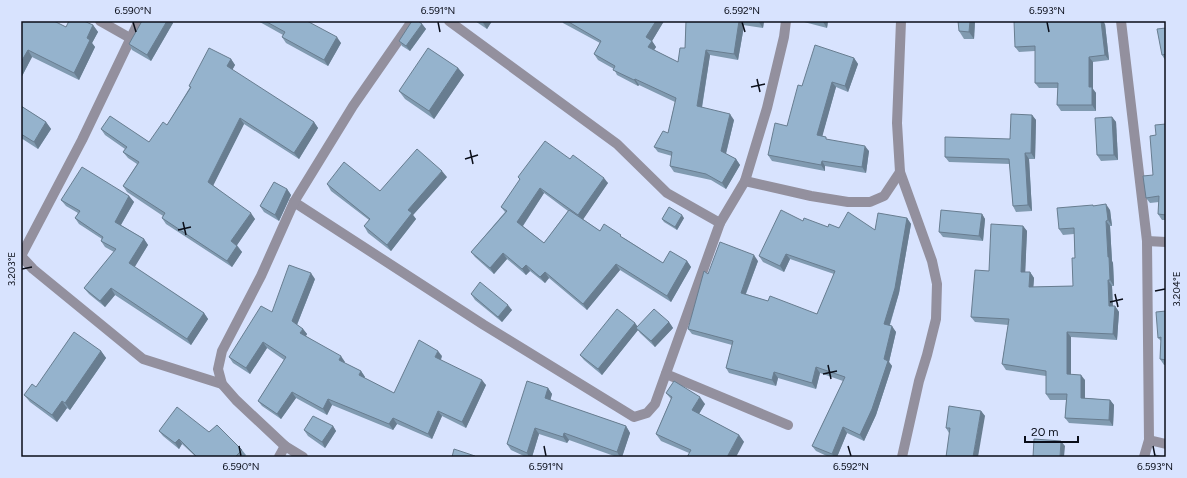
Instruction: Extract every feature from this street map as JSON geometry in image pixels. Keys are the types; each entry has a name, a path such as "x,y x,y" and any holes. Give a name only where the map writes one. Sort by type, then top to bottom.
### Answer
{"street":[{"path":"100,21 130,38"},
{"path":"139,21 82,140 21,256 33,269 143,358 222,384"},
{"path":"303,457 285,446 236,400 222,384 218,369 222,351 261,276 294,202 353,106 412,21"},
{"path":"449,21 617,144 667,193 720,223"},
{"path":"294,202 484,325 634,417 647,413 655,404 720,223 744,181 767,108 784,36 786,21"},
{"path":"901,21 897,123 900,172 932,261 936,284 936,318 919,381 902,457"},
{"path":"1121,21 1147,241 1149,440 1144,457"},
{"path":"744,181 818,197 848,202 870,202 884,196 900,172"},
{"path":"1147,241 1166,242"},
{"path":"666,374 788,425"},
{"path":"1149,440 1166,444"},
{"path":"279,457 285,446"}],"building":[{"path":"21,21 54,21 66,27 69,21 84,21 93,25 87,38 90,40 74,73 28,50 21,62"},
{"path":"142,21 167,21 147,55 129,44"},
{"path":"265,21 307,21 337,37 324,60 282,37 285,32"},
{"path":"412,21 418,21 422,24 406,46 399,41"},
{"path":"567,21 656,21 646,37 652,41 648,47 678,62 680,48 685,48 686,21 739,21 734,54 706,50 697,106 730,114 721,151 736,159 722,183 706,174 670,166 672,152 654,147 663,131 668,133 676,98 613,70 615,66 594,54 601,41"},
{"path":"958,21 970,21 969,32 959,31"},
{"path":"1014,21 1101,21 1105,55 1089,57 1089,87 1092,87 1092,105 1057,105 1058,83 1035,83 1035,46 1015,47"},
{"path":"1166,28 1166,54 1162,55 1157,29"},
{"path":"815,45 854,58 845,86 832,82 817,135 826,137 826,139 865,146 862,167 822,161 821,165 768,155 775,123 787,126 798,85 802,86"},
{"path":"209,48 231,59 227,66 314,122 294,153 240,118 208,182 251,213 231,241 237,246 227,261 162,218 165,213 123,186 139,162 123,152 127,147 101,129 110,116 149,142 163,122 167,125 191,87 189,86"},
{"path":"428,48 458,68 429,111 399,91"},
{"path":"21,106 46,122 34,142 21,134"},
{"path":"1011,114 1032,115 1031,153 1025,153 1028,205 1013,206 1009,159 945,157 945,137 1010,139"},
{"path":"1112,117 1114,155 1097,155 1095,118"},
{"path":"1166,124 1166,215 1158,214 1159,196 1146,198 1143,176 1153,175 1150,136 1156,135 1155,125"},
{"path":"545,141 570,159 573,155 604,178 578,215 540,188 517,222 544,243 569,210 600,231 604,224 663,263 670,251 687,261 667,296 616,264 583,304 545,272 540,277 526,265 522,269 503,253 490,268 471,252 507,211 501,207 520,179 518,177"},
{"path":"417,149 442,171 408,210 412,213 387,245 364,226 370,219 327,184 344,162 380,191"},
{"path":"82,167 129,196 115,222 144,239 129,263 204,313 187,339 111,288 100,301 84,288 116,249 101,241 103,237 75,218 80,211 61,200"},
{"path":"274,182 287,189 275,215 260,206"},
{"path":"1106,204 1110,280 1108,280 1109,306 1115,306 1113,334 1067,332 1067,374 1081,375 1081,398 1110,400 1109,420 1065,418 1067,394 1046,394 1046,371 1002,364 1009,319 971,317 975,270 989,271 991,224 1023,226 1021,272 1030,272 1029,287 1073,286 1072,258 1075,258 1074,228 1059,229 1057,208"},
{"path":"669,207 682,215 675,227 662,219"},
{"path":"781,210 803,221 804,218 828,227 829,224 839,228 848,212 875,230 878,213 907,218 895,288 884,324 892,326 884,359 888,361 872,409 860,435 843,427 832,454 812,446 845,377 816,367 812,383 774,372 772,380 726,368 733,341 688,329 704,271 708,274 720,242 754,255 741,293 768,301 770,296 817,314 835,271 786,254 780,266 759,256"},
{"path":"941,210 982,214 979,236 939,232"},
{"path":"289,265 311,273 292,321 303,329 300,333 341,356 339,360 361,371 359,375 394,393 419,340 438,351 435,357 482,380 462,422 438,411 428,434 393,418 389,424 328,399 323,409 292,392 277,414 258,401 286,357 263,342 246,368 229,357 261,306 272,312"},
{"path":"480,282 508,305 498,317 471,294"},
{"path":"617,309 635,323 598,369 580,355"},
{"path":"654,309 669,322 651,341 636,328"},
{"path":"1166,311 1166,360 1160,359 1161,337 1158,338 1156,312"},
{"path":"74,332 101,351 65,403 62,401 52,415 24,395 32,384 36,387"},
{"path":"527,381 548,388 545,398 626,426 617,452 564,433 563,437 535,428 527,453 507,444"},
{"path":"674,381 700,397 692,410 739,435 727,457 687,457 691,450 656,434 672,397 666,393"},
{"path":"949,406 981,411 973,457 946,457 950,428 946,428"},
{"path":"177,407 209,432 217,425 242,450 235,457 197,457 179,439 175,443 159,431"},
{"path":"313,416 333,426 322,442 304,430"},
{"path":"1034,439 1061,441 1060,457 1033,457"},
{"path":"454,449 475,456 452,457"}]}
